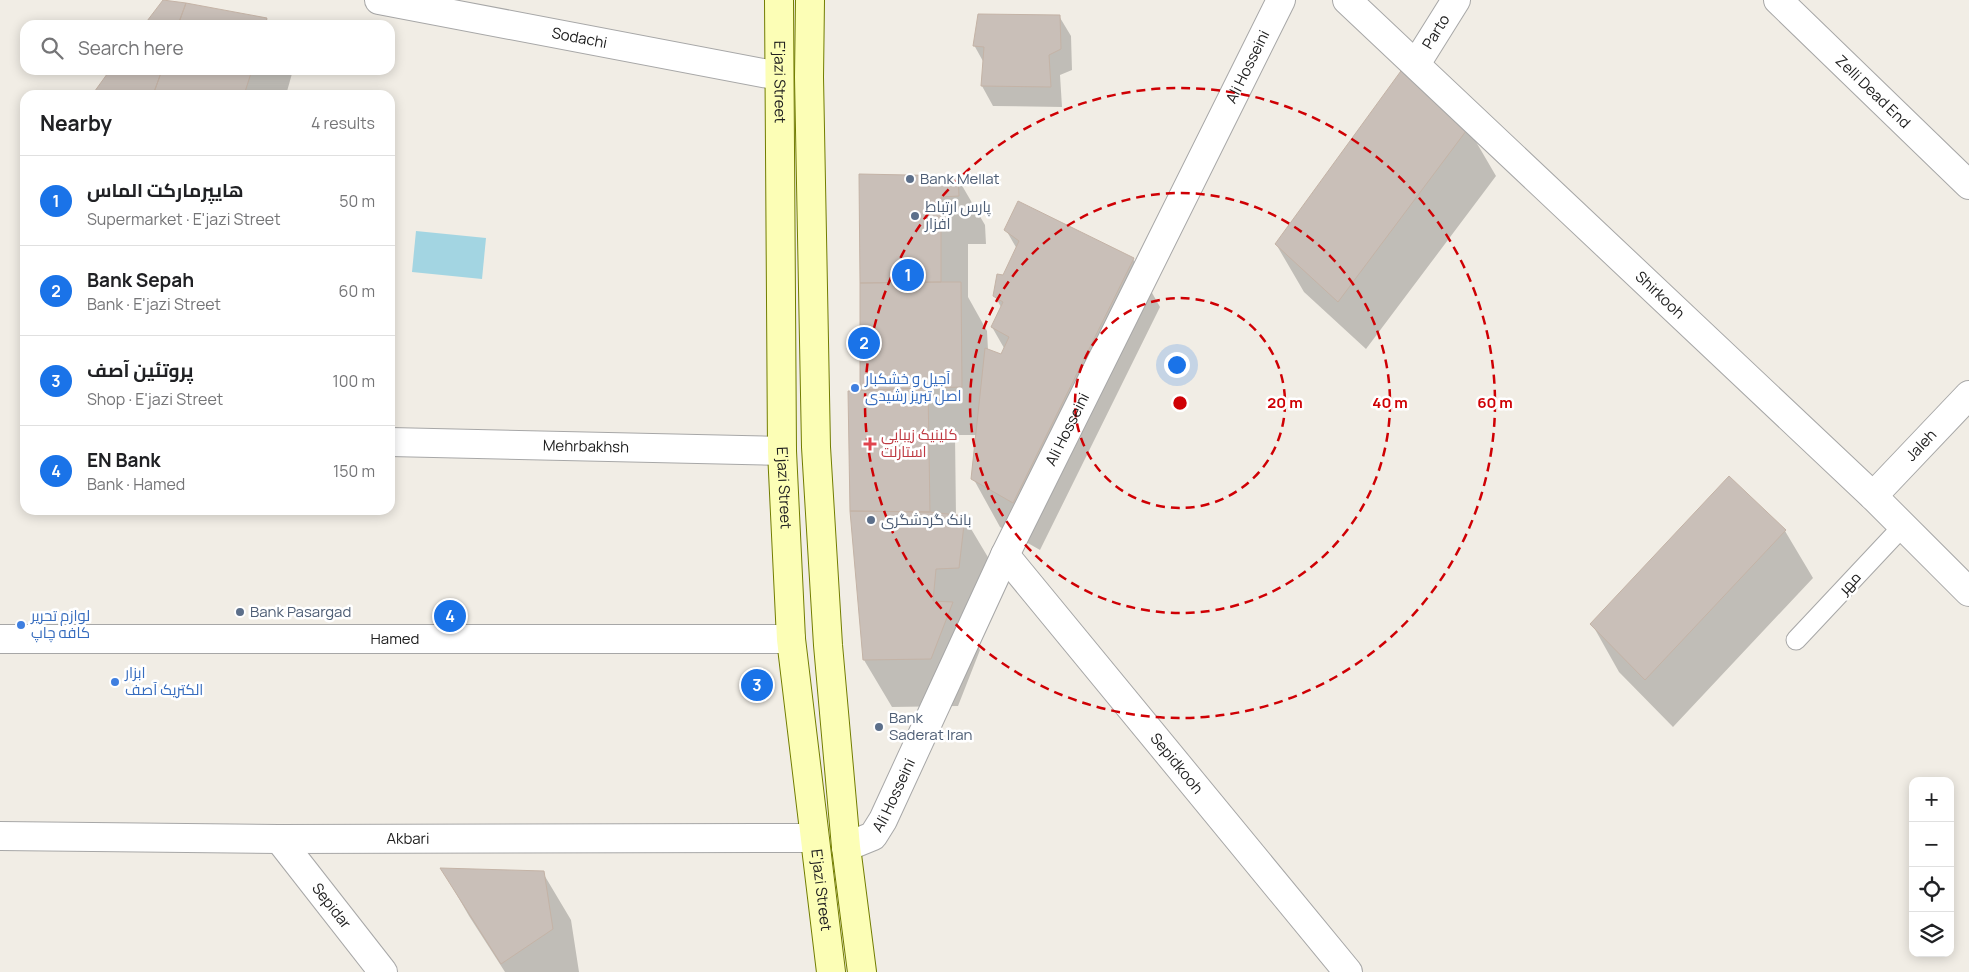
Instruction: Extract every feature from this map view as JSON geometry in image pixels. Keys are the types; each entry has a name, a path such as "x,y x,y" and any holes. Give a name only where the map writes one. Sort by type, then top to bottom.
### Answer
{"main road":[{"name":"E'jazi Street","path":"779,0 782,451 791,639 831,972"},
{"name":"E'jazi Street","path":"810,0 816,447 828,645 846,847 862,972"},
{"path":"814,838 846,847"}],"street":[{"name":"Sodachi","path":"379,0 779,76"},
{"name":"Ali Hosseini","path":"846,847 873,836 883,820 1005,555 1281,0"},
{"name":"Shirkooh","path":"1348,0 1873,496 1969,592"},
{"name":"Parto","path":"1416,64 1456,0"},
{"name":"Zelli Dead End","path":"1778,0 1969,185"},
{"name":"Jaleh","path":"1873,496 1969,395"},
{"name":"Mehrbakhsh","path":"395,442 782,451"},
{"name":"Sepidkooh","path":"1005,555 1348,972"},
{"name":"Hamed","path":"0,639 791,639"},
{"name":"Akbari","path":"0,836 279,839 814,838"},
{"name":"Sepidar","path":"279,839 383,972"}],"lane":[{"name":"مهر","path":"1796,640 1903,526"}],"water":[{"path":"416,231 486,238 482,279 412,272"}],"building":[{"path":"163,0 186,3 180,20 148,20"},
{"path":"186,3 267,18 266,20 180,20"},
{"path":"978,14 1060,15 1061,49 1049,55 1051,87 981,86 984,47 973,46"},
{"path":"1406,64 1469,127 1338,302 1275,244"},
{"path":"106,75 160,75 155,90 96,90"},
{"path":"160,75 250,75 246,90 155,90"},
{"path":"859,174 958,176 959,196 941,197 941,282 860,283"},
{"path":"1018,201 1134,258 1013,503 971,479 985,348 1001,354 1009,337 991,327 1003,302 993,296 997,274 1003,275 1019,241 1004,230"},
{"path":"961,282 962,387 860,390 860,283"},
{"path":"928,388 930,512 850,511 848,391"},
{"path":"1729,476 1786,530 1645,680 1590,624"},
{"path":"850,511 930,512 965,516 959,568 936,569 933,601 953,602 931,659 863,660"},
{"path":"440,868 544,871 553,929 501,964"}],"place":[{"name":"Bank Mellat","path":"910,179"},
{"name":"پارس ارتباط افزار","path":"915,216"},
{"name":"هایپرمارکت الماس","path":"908,275"},
{"name":"Bank Sepah","path":"864,343"},
{"name":"آجیل و خشکبار اصل تبریز رشیدی","path":"855,388"},
{"name":"کلینیک زیبایی استارلت","path":"870,444"},
{"name":"بانک گردشگری","path":"871,520"},
{"name":"Bank Pasargad","path":"240,612"},
{"name":"EN Bank","path":"450,616"},
{"name":"لوازم تحریر کافه چاپ","path":"21,625"},
{"name":"ابزار الکتریک آصف","path":"115,682"},
{"name":"پروتئین آصف","path":"757,685"},
{"name":"Bank Saderat Iran","path":"879,727"}]}
